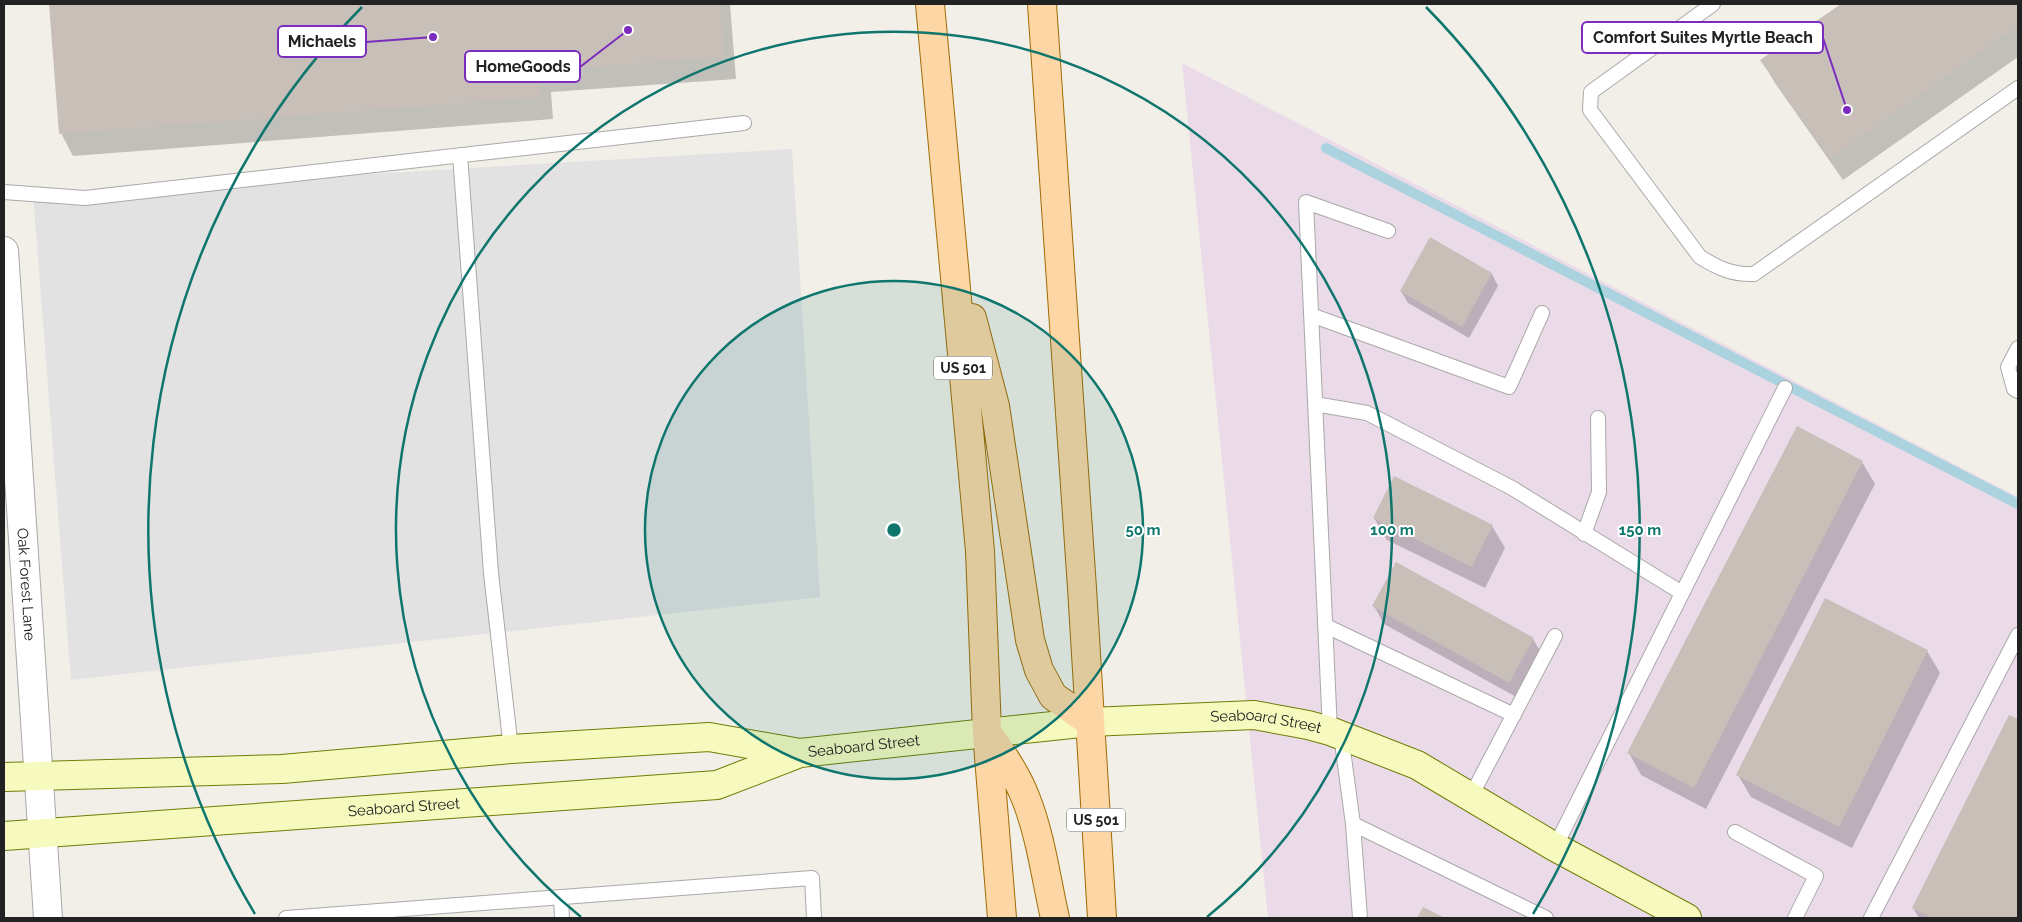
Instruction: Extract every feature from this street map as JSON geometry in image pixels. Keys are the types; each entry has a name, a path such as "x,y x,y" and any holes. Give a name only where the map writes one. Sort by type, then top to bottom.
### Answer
{"main road":[{"name":"US 501","path":"930,4 980,551 987,732 1002,918"},
{"name":"US 501","path":"1042,4 1102,918"},
{"path":"952,244 995,406 1030,640 1034,655 1039,670 1053,696 1090,722"},
{"path":"987,732 1010,766 1026,800 1038,840 1055,918"}],"street":[{"name":"Oak Forest Lane","path":"4,251 48,918"},
{"name":"Seaboard Street","path":"4,836 717,785 800,753 1090,722 1212,715 1254,715 1335,733 1417,765 1554,847 1687,918"},
{"name":"Seaboard Street","path":"4,777 282,769 511,749 708,737 800,753"}],"lane":[{"path":"1712,4 1591,92 1590,110 1700,257 1718,268 1738,274 1754,274 2018,88"},
{"path":"4,192 85,198 744,123"},
{"path":"460,155 491,573 511,749"},
{"path":"1360,918 1353,824 1335,733 1326,626 1306,202 1388,231"},
{"path":"1312,315 1509,387 1542,313"},
{"path":"2018,348 2008,366 2014,389 2018,391"},
{"path":"1554,847 1785,388"},
{"path":"1316,404 1367,413 1512,488 1682,593"},
{"path":"1584,534 1599,492 1598,418"},
{"path":"1326,626 1514,715"},
{"path":"1870,918 2018,635"},
{"path":"1470,798 1555,636"},
{"path":"1353,824 1546,918"},
{"path":"1736,832 1816,876 1795,918"},
{"path":"286,918 812,878 814,918"},
{"path":"561,898 562,918"}],"shaded area":[{"path":"1182,63 2018,497 2018,918 1268,918"},
{"path":"792,149 820,597 71,680 33,194"}],"building":[{"path":"49,4 720,4 724,57 539,71 541,97 59,134"},
{"path":"1841,4 2018,4 2018,26 1830,159 1760,60"},
{"path":"1430,237 1492,273 1462,327 1400,291"},
{"path":"1797,426 1863,461 1694,788 1627,753"},
{"path":"1394,476 1493,525 1472,567 1373,518"},
{"path":"1396,562 1534,638 1509,683 1372,606"},
{"path":"1825,598 1928,650 1839,827 1736,775"},
{"path":"2009,715 2018,719 2018,918 1932,918 1912,908"},
{"path":"1423,907 1445,918 1417,918"}],"waterway":[{"path":"1326,148 2018,504"}],"place":[{"name":"HomeGoods","path":"628,30"},
{"name":"Michaels","path":"433,37"},
{"name":"Comfort Suites Myrtle Beach","path":"1847,110"}]}
